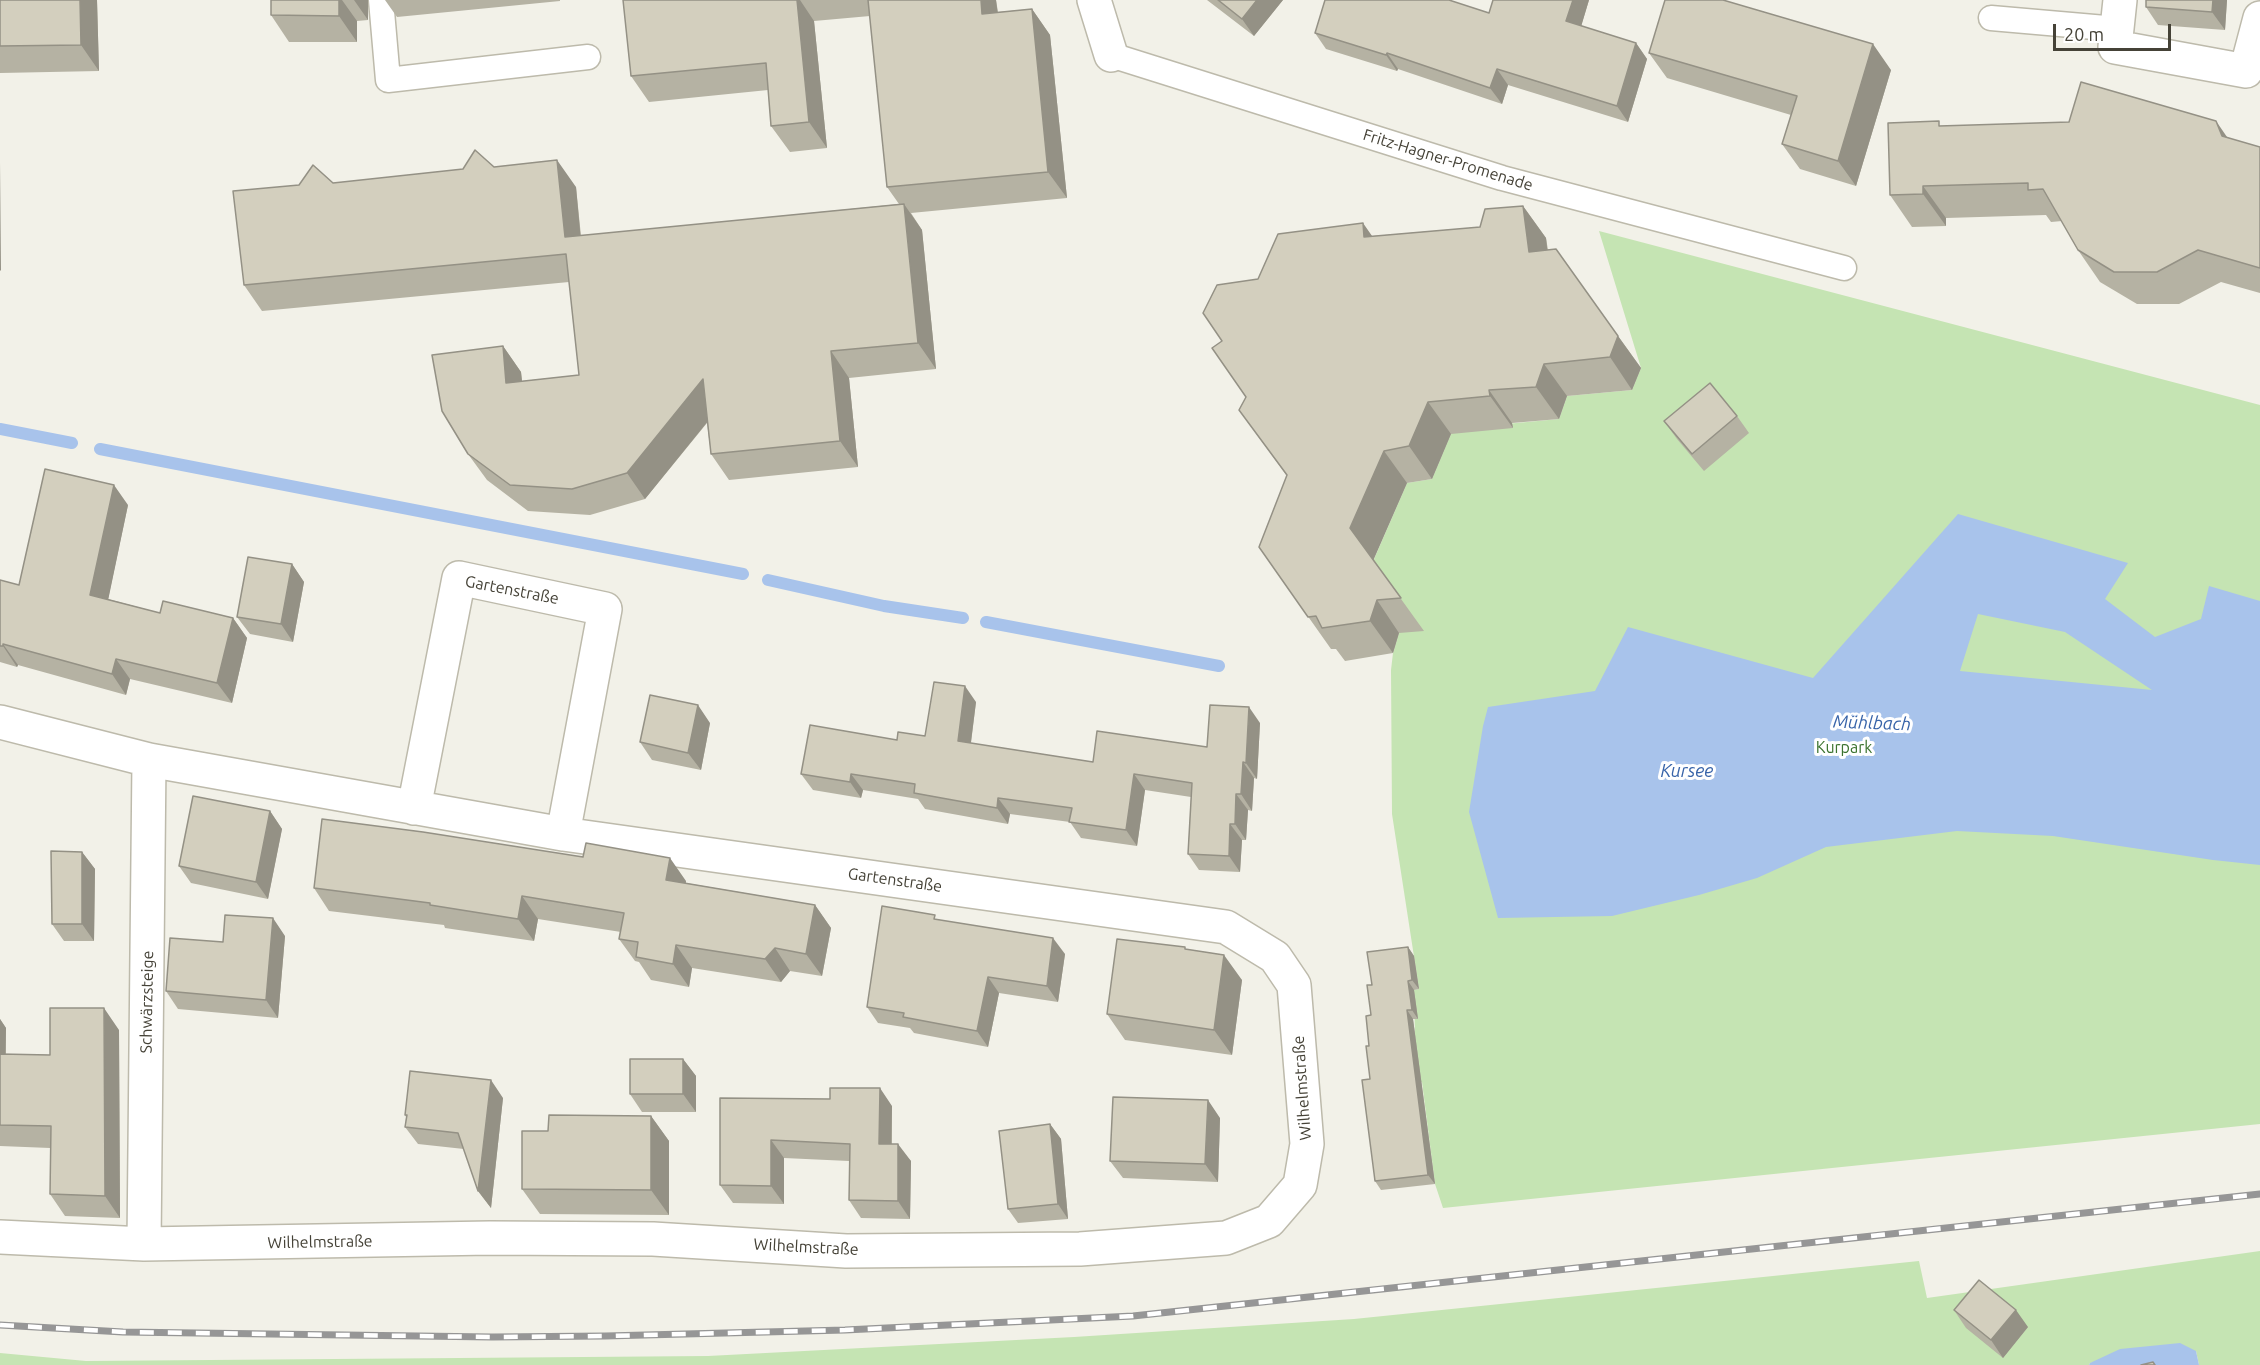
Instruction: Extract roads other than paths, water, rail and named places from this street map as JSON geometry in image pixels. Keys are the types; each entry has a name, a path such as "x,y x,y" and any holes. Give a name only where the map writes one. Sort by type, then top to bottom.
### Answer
{"street":[{"name":"Fritz-Hagner-Promenade","path":"1094,0 1111,55"},
{"path":"2119,15 2115,47 2253,74 2260,18"},
{"name":"Gartenstraße","path":"414,808 459,578 605,609 563,834"},
{"name":"Gartenstraße","path":"0,722 149,760 563,834 1226,927"},
{"name":"Schwärzsteige","path":"144,1244 149,760"},
{"name":"Wilhelmstraße","path":"0,1237 144,1244 490,1238 653,1239 846,1251 1080,1249 1226,1238 1269,1221 1300,1185 1307,1143 1294,985 1275,957 1226,927"}],"lane":[{"path":"381,0 387,80 588,57"},
{"path":"1991,18 2119,15"},
{"name":"Fritz-Hagner-Promenade","path":"1111,55 1502,178 1844,268"}],"water":[{"name":"Kursee","path":"1958,514 2128,563 2105,599 2155,637 2201,619 2209,586 2260,601 2260,865 2053,836 1957,831 1826,847 1757,878 1612,916 1498,918 1469,812 1488,707 1595,691 1628,627 1813,678","holes":["1978,614 2065,632 2152,690 1960,671"]},
{"path":"2180,1343 2196,1351 2199,1365 2089,1365 2120,1349"}],"waterway":[{"path":"0,429 72,443"},
{"path":"100,449 743,574"},
{"path":"768,580 884,606 963,618"},
{"path":"986,622 1219,666"}],"railway":[{"path":"0,1325 123,1332 492,1337 845,1330 1133,1316 2260,1194"}],"water label":[{"name":"Mühlbach","path":"1872,723"}],"park label":[{"name":"Kurpark","path":"1844,748"}]}
